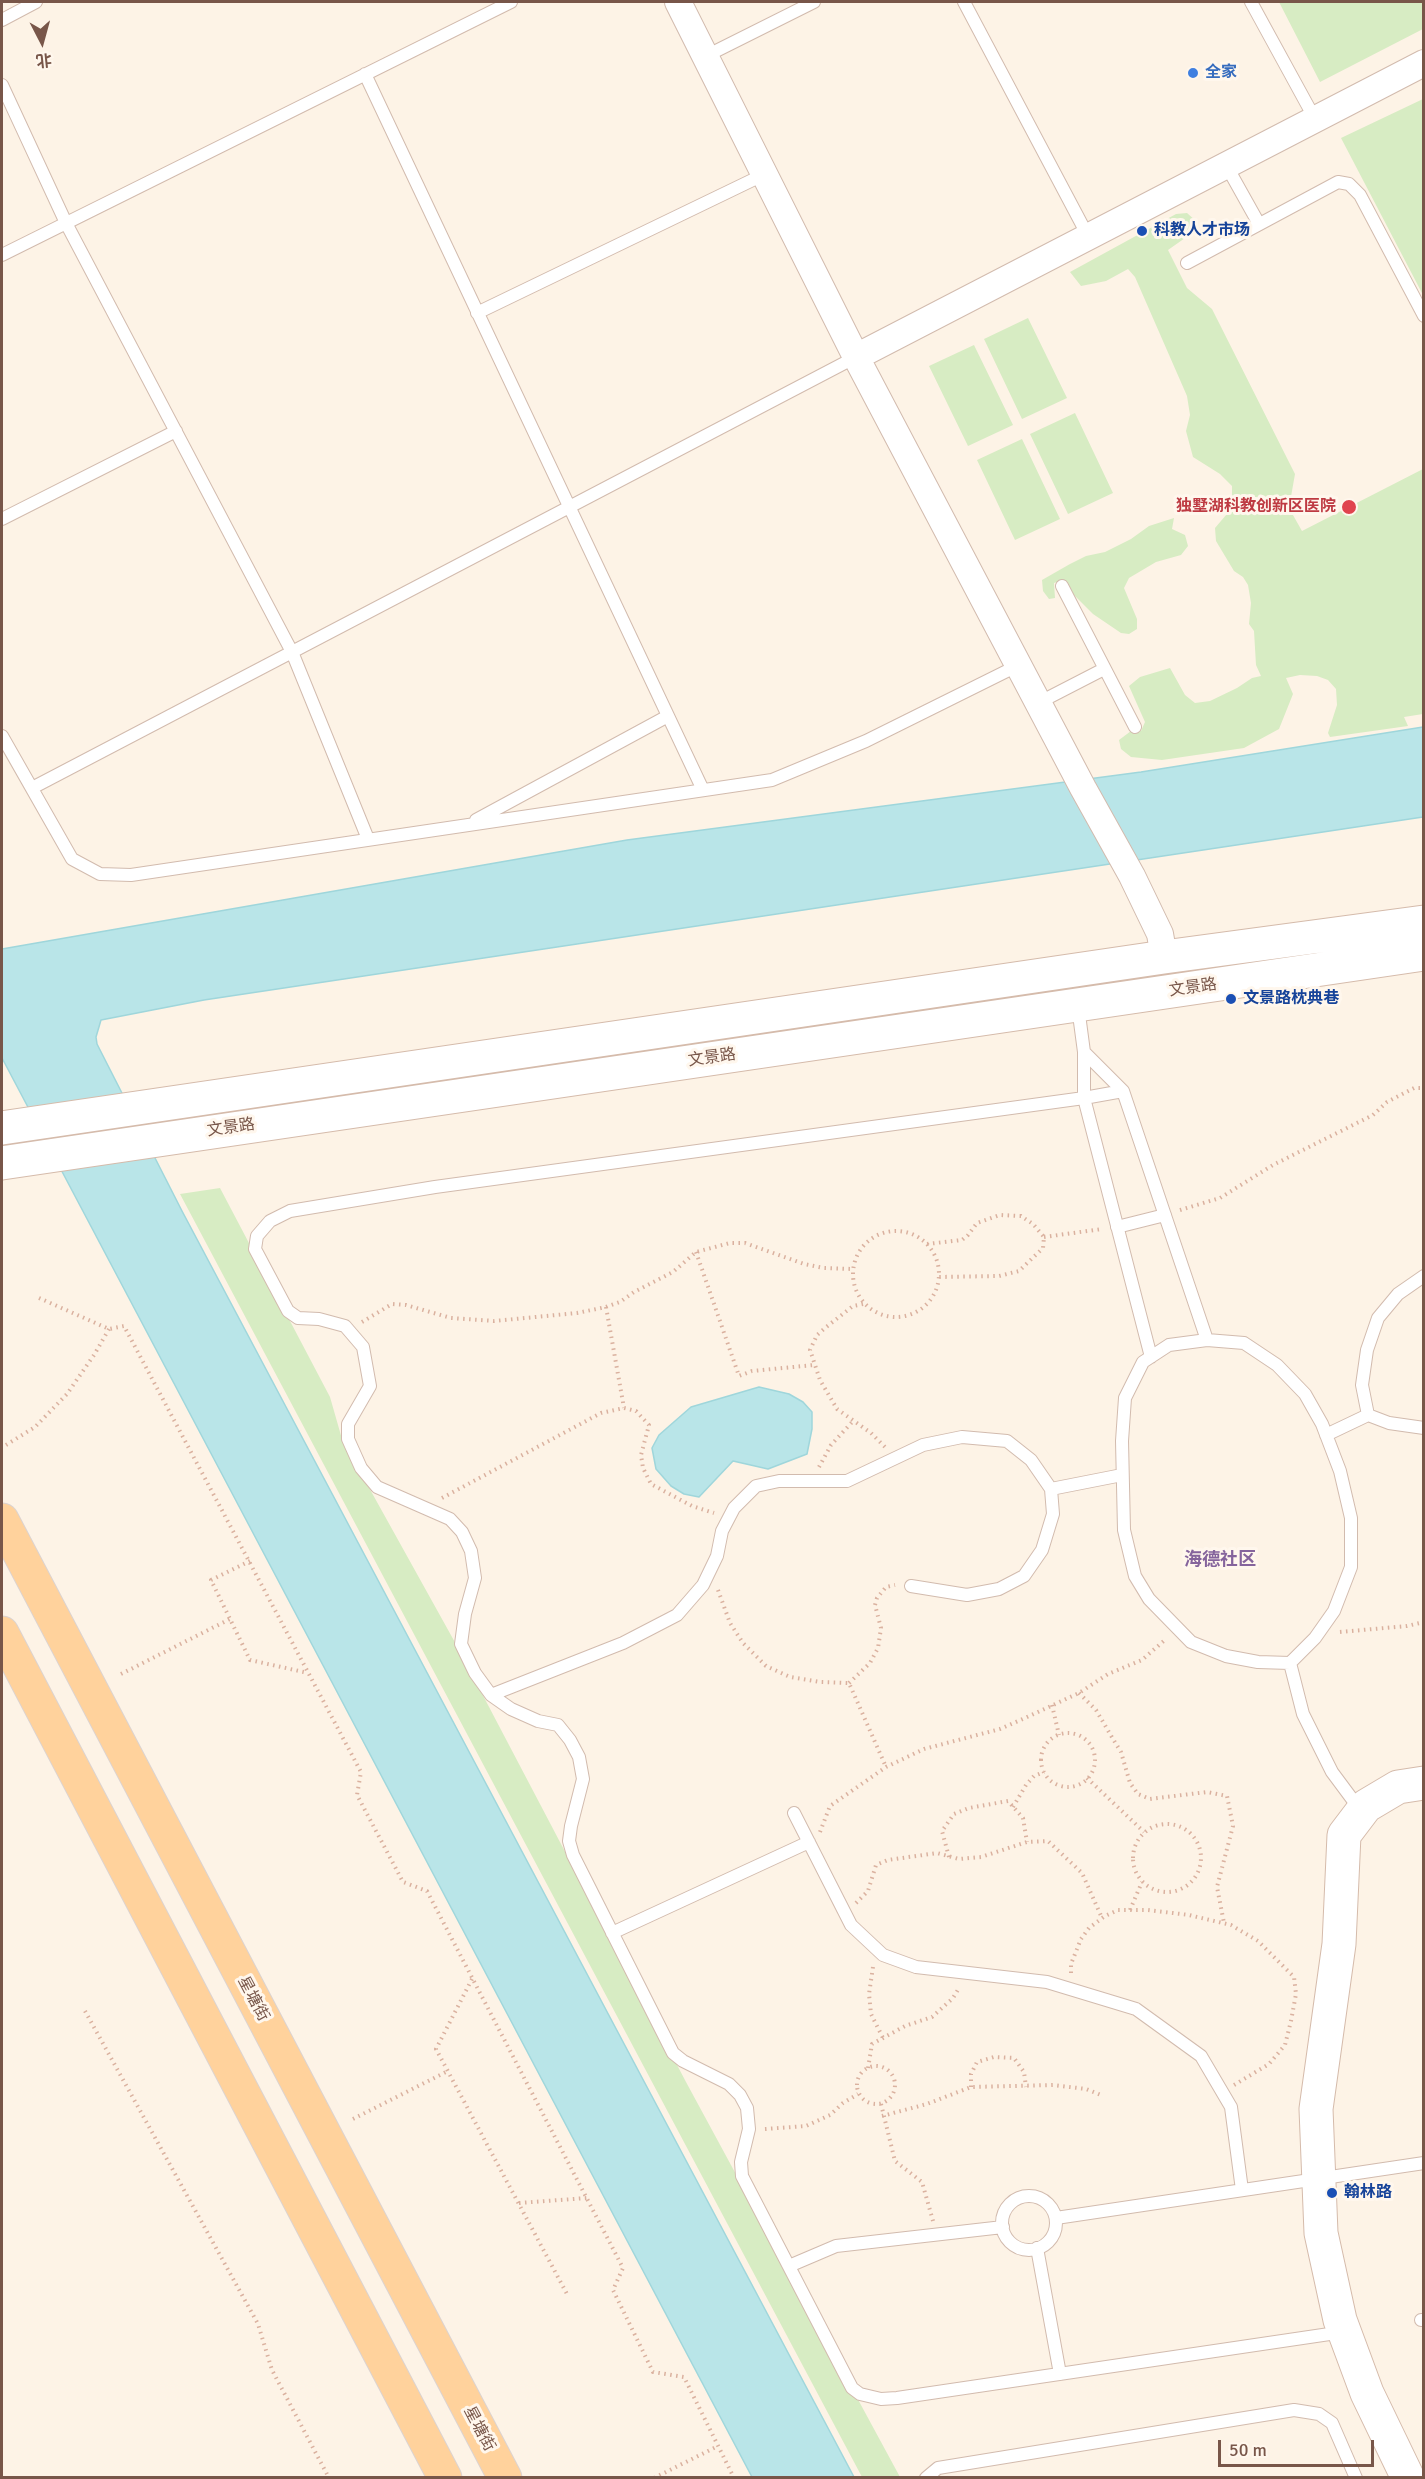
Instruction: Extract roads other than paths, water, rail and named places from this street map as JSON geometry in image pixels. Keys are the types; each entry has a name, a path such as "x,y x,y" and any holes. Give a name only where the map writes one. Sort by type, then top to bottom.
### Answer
{"main road":[{"name":"文景路","path":"16,1125 1164,957 1424,922"},
{"name":"文景路","path":"2,1163 1424,954"},
{"name":"星塘街","path":"2,1520 505,2478"},
{"path":"2,1634 445,2478"},
{"path":"1408,2478 1367,2393 1345,2332 1321,2234 1316,2109 1339,1944 1344,1835 1366,1806 1398,1787 1424,1783"}],"street":[{"path":"678,2 856,357 1083,788 1132,876 1160,934 1164,957"},
{"path":"856,357 1424,63"}],"lane":[{"path":"2,20 36,2"},
{"path":"2,255 511,2"},
{"path":"706,56 814,2"},
{"path":"964,2 1088,236"},
{"path":"1251,2 1315,119"},
{"path":"365,74 568,508 704,790"},
{"path":"2,85 66,223 292,652 368,839"},
{"path":"1226,165 1259,224"},
{"path":"477,313 765,174"},
{"path":"1186,263 1338,183 1349,184 1360,195 1424,316"},
{"path":"32,788 856,357"},
{"path":"2,519 176,431"},
{"path":"1062,586 1135,727"},
{"path":"2,736 72,859 100,874 130,874 772,780 866,741 1018,665"},
{"path":"1038,703 1104,669"},
{"path":"467,825 668,716"},
{"path":"1078,1005 1084,1052 1084,1098 1151,1357"},
{"path":"1084,1052 1123,1091 1207,1340"},
{"path":"1123,1091 435,1187 290,1211 270,1221 257,1236 255,1249 288,1311 298,1318 319,1319 345,1326 363,1347 370,1386 348,1424 348,1439 361,1468 377,1487 450,1519 462,1532 471,1551 475,1578 465,1614 461,1644 475,1673 491,1695 511,1709 538,1721 558,1725 570,1740 579,1758 583,1779 569,1841 573,1855 673,2053 683,2061 729,2084 740,2095 747,2108 749,2129 741,2162 742,2176 852,2388 860,2394 881,2399 897,2398 1345,2332"},
{"path":"1117,1227 1165,1215"},
{"path":"1368,1415 1362,1385 1367,1350 1378,1318 1398,1294 1424,1276"},
{"path":"1207,1340 1244,1343 1277,1365 1305,1394 1326,1435 1340,1471 1351,1518 1351,1567 1334,1611 1318,1633 1290,1663 1258,1662 1226,1656 1191,1642 1149,1599 1135,1576 1124,1530 1122,1441 1125,1398 1143,1362 1169,1345 1207,1340"},
{"path":"1326,1435 1368,1415 1389,1423 1424,1428"},
{"path":"491,1695 623,1643 677,1615 703,1585 717,1556 722,1531 734,1508 756,1486 779,1481 847,1481 923,1445 962,1437 1007,1441 1031,1460 1051,1489 1053,1514 1042,1550 1024,1575 999,1589 967,1595 911,1586"},
{"path":"1051,1489 1122,1475"},
{"path":"1290,1663 1304,1714 1332,1772 1361,1812"},
{"path":"794,1813 851,1925 883,1955 916,1966 1047,1982 1136,2009 1202,2056 1231,2107 1242,2190"},
{"path":"612,1933 809,1842"},
{"path":"1056,2218 1424,2163"},
{"path":"1023,2196 1032,2196 1048,2203 1056,2218 1054,2235 1048,2242 1037,2248 1024,2249 1015,2246 1008,2240 1003,2227 1003,2214 1008,2206 1023,2196"},
{"path":"789,2266 836,2246 1003,2227"},
{"path":"1037,2248 1060,2374"},
{"path":"926,2478 938,2468 1294,2410 1320,2414 1332,2422 1352,2476"}],"water":[{"path":"1423,727 1423,817 204,1000 101,1020 96,1037 97,1044 182,1211 854,2477 752,2477 2,1058 2,949 627,840 1141,772"},
{"path":"759,1387 789,1394 803,1402 812,1412 812,1429 807,1454 768,1469 733,1461 699,1497 684,1494 671,1486 656,1469 652,1448 659,1435 691,1407"}],"place":[{"name":"全家","path":"1193,73"},
{"name":"科教人才市场","path":"1142,231"},
{"name":"独墅湖科教创新区医院","path":"1349,507"},
{"name":"文景路枕典巷","path":"1231,999"},
{"name":"翰林路","path":"1332,2193"}],"district":[{"name":"海德社区","path":"1220,1560"}]}
